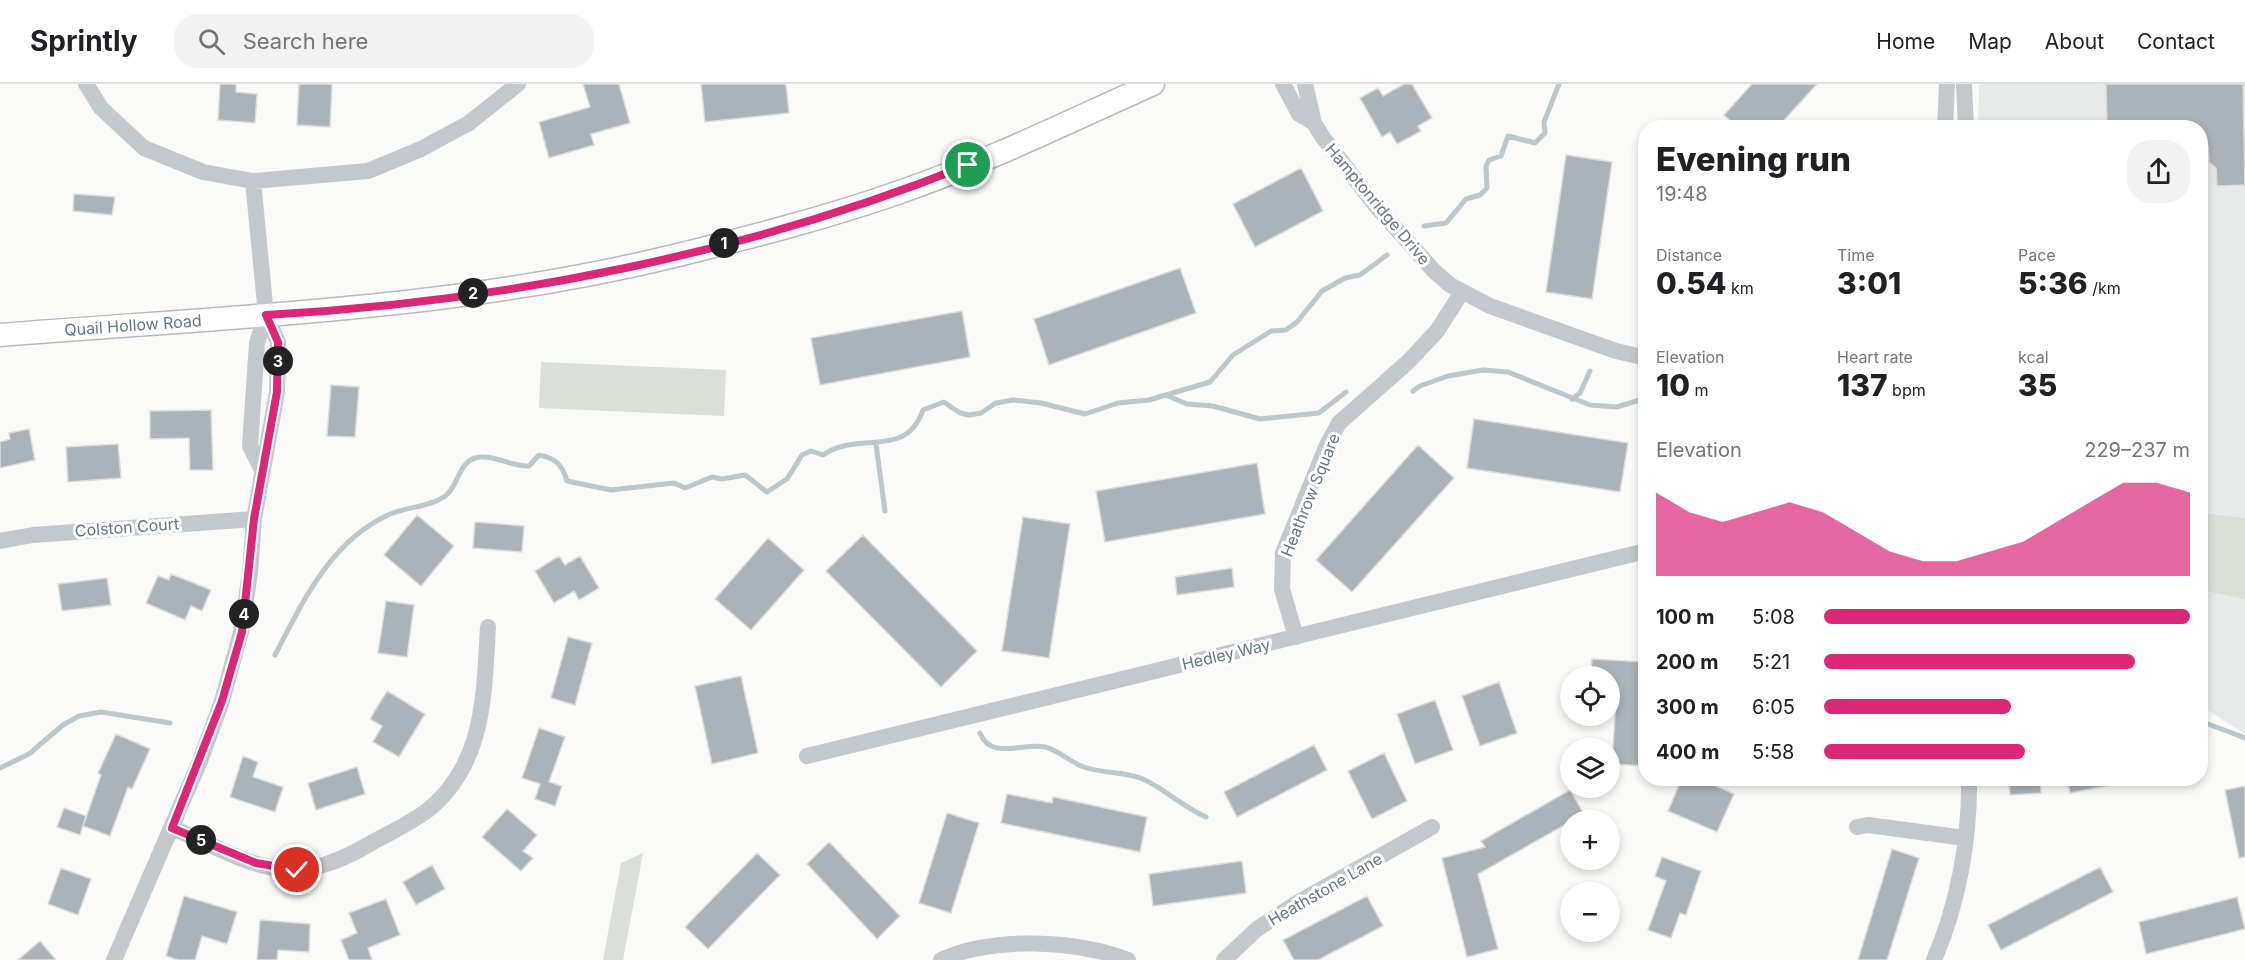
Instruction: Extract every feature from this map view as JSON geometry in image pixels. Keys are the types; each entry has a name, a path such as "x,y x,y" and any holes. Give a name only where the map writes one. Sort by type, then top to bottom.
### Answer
{"main road":[{"name":"Quail Hollow Road","path":"0,335 401,303 491,291 669,257 781,228 901,192 1034,138 1154,84"}],"street":[{"path":"86,84 101,108 144,148 203,172 253,181 368,171 421,149 469,123 518,84"},
{"name":"Hamptonridge Drive","path":"1282,84 1299,114 1314,123 1375,205 1434,271 1462,292 1490,306 1616,351 1638,356"},
{"name":"Hamptonridge Drive","path":"1305,84 1314,123"},
{"path":"1945,120 1947,84"},
{"path":"1964,84 1966,120"},
{"path":"114,960 172,828 222,701 242,632 254,519 277,392 278,342 266,315 253,181"},
{"name":"Heathrow Square","path":"1296,637 1282,589 1283,553 1327,445 1339,423 1409,361 1437,331 1462,292"},
{"path":"262,472 250,446 257,343 266,315"},
{"name":"Colston Court","path":"0,541 33,535 254,519"},
{"name":"Hedley Way","path":"807,756 1638,553"},
{"path":"172,828 256,863 297,870 321,867 344,859 405,825 428,809 448,790 464,767 476,742 484,701 488,627"},
{"path":"1934,960 1951,915 1965,838 1968,786"},
{"path":"1857,827 1868,825 1965,838"},
{"name":"Heathstone Lane","path":"1224,960 1257,929 1297,903 1432,827"},
{"path":"941,960 964,952 994,946 1037,944 1087,948 1128,960"}],"shaded area":[{"path":"1979,84 2245,84 2245,734 2208,710 2208,120 1978,120"},
{"path":"541,362 726,370 724,416 539,408"},
{"path":"2208,514 2245,518 2245,599 2208,591"},
{"path":"643,853 623,960 603,960 621,863"}],"building":[{"path":"220,84 236,84 236,92 257,94 255,123 218,120"},
{"path":"299,84 332,84 330,127 297,125"},
{"path":"583,84 619,84 630,123 591,134 594,145 549,158 539,122 590,107"},
{"path":"701,84 786,84 789,113 705,122"},
{"path":"1404,84 1412,84 1432,118 1418,126 1421,131 1397,144 1390,132 1382,137 1360,98 1378,88 1383,96"},
{"path":"1752,84 1817,84 1784,120 1729,120 1724,115"},
{"path":"2106,84 2243,84 2245,185 2217,186 2216,168 2209,162 2208,120 2107,120"},
{"path":"1566,155 1612,162 1592,299 1546,292"},
{"path":"1301,168 1323,211 1255,247 1233,204"},
{"path":"74,194 115,197 112,215 73,211"},
{"path":"1180,268 1196,313 1049,365 1034,319"},
{"path":"962,311 970,357 820,385 811,338"},
{"path":"331,385 359,387 355,437 327,436"},
{"path":"211,410 213,470 190,470 189,438 150,439 150,411"},
{"path":"1474,419 1628,443 1620,492 1467,468"},
{"path":"29,429 35,460 0,468 0,442 10,439 9,433"},
{"path":"118,444 121,478 68,482 66,447"},
{"path":"1418,445 1454,478 1352,592 1316,560"},
{"path":"1257,463 1265,514 1105,542 1096,491"},
{"path":"417,515 454,546 421,586 384,555"},
{"path":"1023,517 1070,524 1049,658 1002,651"},
{"path":"475,522 524,526 522,552 473,548"},
{"path":"863,535 977,651 941,687 826,571"},
{"path":"768,538 804,570 751,630 715,599"},
{"path":"559,556 565,565 580,556 599,588 579,600 574,591 554,603 535,571"},
{"path":"1232,568 1234,587 1177,595 1175,577"},
{"path":"171,574 211,590 202,611 191,606 185,620 146,603 158,576 169,580"},
{"path":"107,578 111,605 62,611 58,584"},
{"path":"386,601 414,605 407,657 378,653"},
{"path":"568,637 592,643 575,705 551,698"},
{"path":"1592,659 1638,662 1638,766 1620,764 1620,738 1614,738 1614,726 1620,726 1620,666 1592,666"},
{"path":"741,676 758,753 712,764 695,686"},
{"path":"1499,682 1517,733 1480,746 1462,696"},
{"path":"387,691 425,714 399,757 373,742 382,726 370,719"},
{"path":"1435,700 1453,750 1415,764 1397,714"},
{"path":"539,728 565,737 549,782 562,786 555,806 535,799 540,784 522,778"},
{"path":"116,734 150,749 132,789 128,787 110,836 83,826 101,775 98,773"},
{"path":"1314,745 1327,770 1237,817 1224,792"},
{"path":"1384,753 1407,801 1372,819 1348,771"},
{"path":"243,756 258,762 253,777 283,787 275,812 230,797"},
{"path":"357,767 365,794 316,810 308,783"},
{"path":"1679,786 1716,786 1734,794 1717,832 1668,811"},
{"path":"2009,786 2041,786 2041,793 2010,795"},
{"path":"2069,786 2106,786 2070,793"},
{"path":"2245,786 2245,857 2239,858 2225,790"},
{"path":"1007,794 1052,803 1053,797 1147,817 1140,852 1001,823"},
{"path":"1560,796 1560,798 1575,798 1582,810 1560,810 1560,828 1478,874 1498,949 1467,957 1442,858 1485,847 1481,841"},
{"path":"64,808 86,816 80,835 57,827"},
{"path":"507,809 537,835 523,851 533,858 521,871 482,837"},
{"path":"947,813 979,823 951,913 919,903"},
{"path":"829,842 900,916 877,939 807,864"},
{"path":"1892,849 1919,858 1887,960 1858,960"},
{"path":"757,853 780,875 708,949 685,927"},
{"path":"1662,857 1701,871 1686,915 1680,913 1671,938 1648,930 1666,881 1655,876"},
{"path":"1242,861 1246,893 1153,906 1149,874"},
{"path":"432,865 445,889 416,905 403,882"},
{"path":"2100,867 2113,892 2001,950 1988,925"},
{"path":"61,868 91,879 78,915 48,904"},
{"path":"184,896 237,912 227,944 202,936 195,960 178,960 166,956"},
{"path":"1367,896 1383,926 1318,960 1294,960 1283,940"},
{"path":"2237,897 2245,929 2146,954 2139,922"},
{"path":"386,899 400,935 368,948 372,960 349,960 341,940 357,933 349,913"},
{"path":"260,920 310,924 309,952 278,950 277,960 257,960"},
{"path":"40,941 56,960 18,960"}],"waterway":[{"path":"1424,226 1446,223 1466,199 1480,195 1487,188 1486,166 1489,160 1501,156 1508,136 1535,143 1545,133 1544,122 1559,84"},
{"path":"275,655 320,575 350,541 388,515 444,497 449,493 461,470 475,458 488,457 529,466 539,455 545,456 560,466 567,481 611,490 674,483 685,488 712,477 722,479 745,475 767,492 787,479 802,455 811,451 823,455 851,444 893,440 905,435 915,425 923,410 944,402 960,413 969,415 981,413 996,403 1013,400 1041,403 1085,414 1118,403 1149,400 1210,382 1233,355 1271,331 1286,330 1297,322 1322,291 1345,278 1360,275 1387,255"},
{"path":"1413,391 1420,386 1448,376 1483,370 1508,372 1590,405 1617,407 1638,400"},
{"path":"1572,399 1580,393 1590,371"},
{"path":"1166,395 1187,404 1213,406 1260,419 1319,413 1346,392"},
{"path":"876,444 885,511"},
{"path":"0,768 29,754 63,725 79,716 101,712 170,723"},
{"path":"2208,724 2245,738"},
{"path":"980,733 992,746 1008,749 1045,747 1084,767 1143,779 1206,817"}],"route":[{"path":"297,870 274,868 256,863 172,828 222,701 242,632 254,519 277,392 278,342 266,315 401,303 491,291 669,257 781,228 901,192 968,165"}]}
